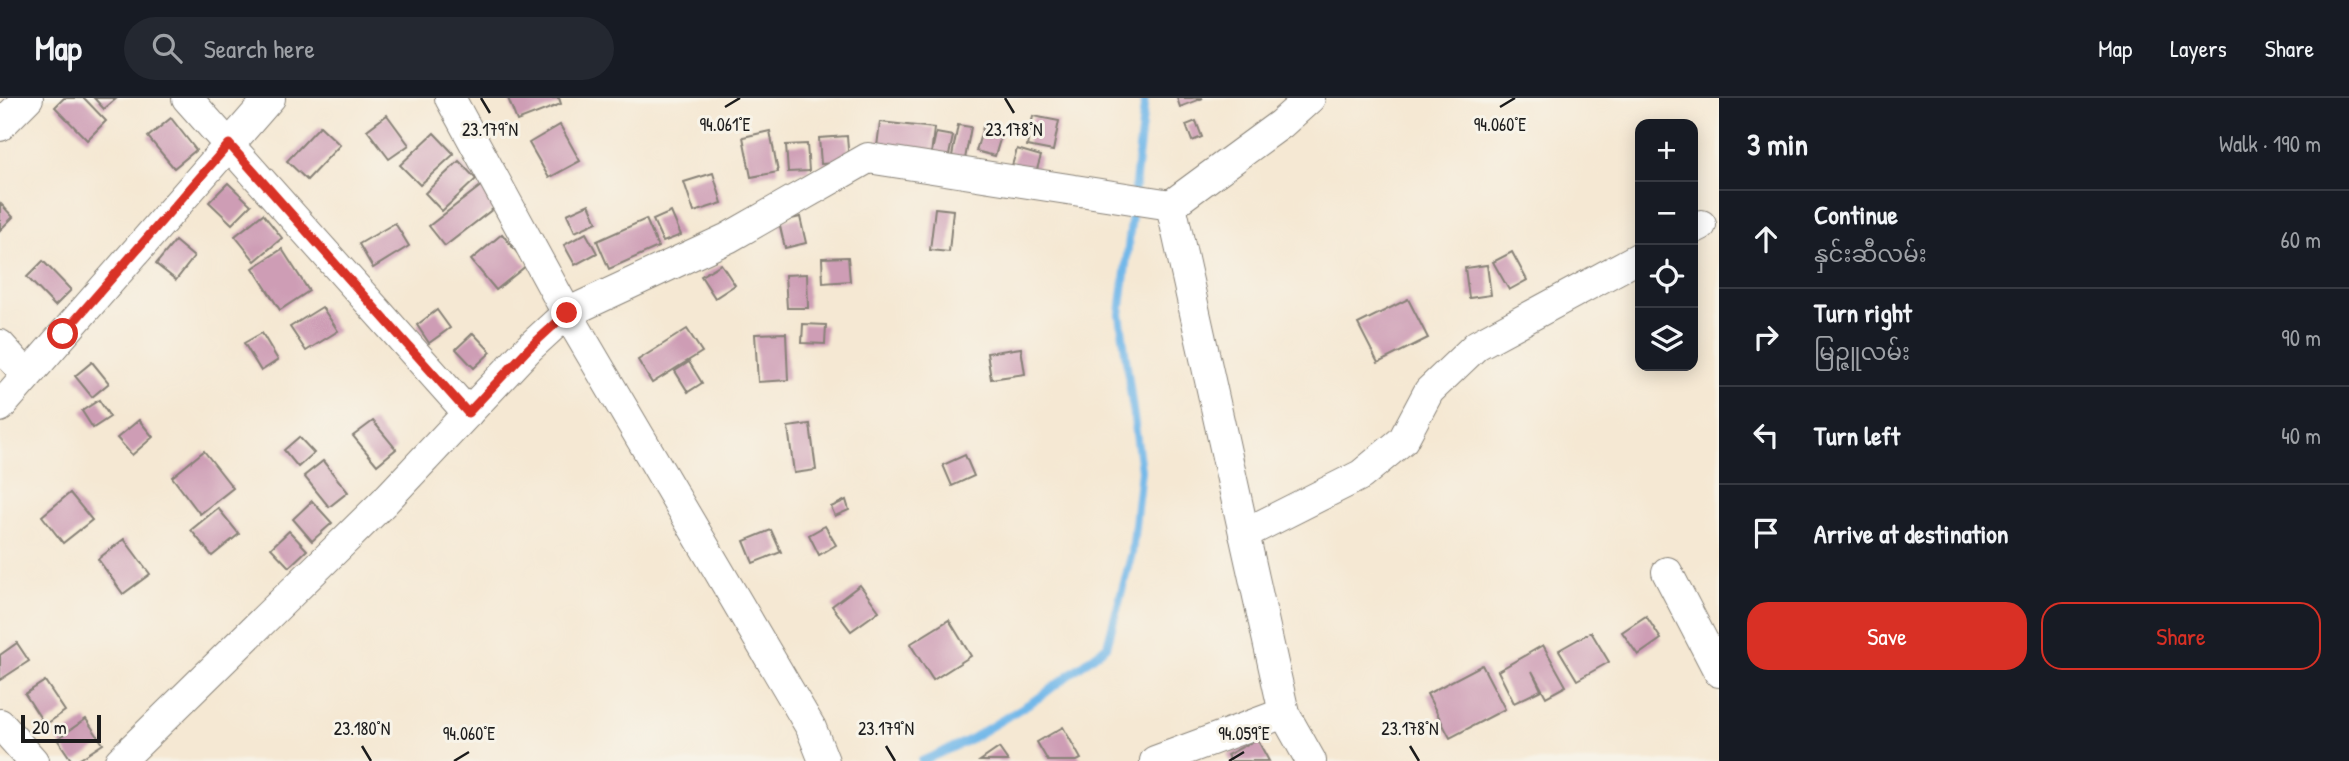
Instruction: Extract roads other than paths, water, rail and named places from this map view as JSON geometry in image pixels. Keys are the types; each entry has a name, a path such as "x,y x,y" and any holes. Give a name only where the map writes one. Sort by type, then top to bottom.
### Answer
{"street":[{"path":"0,126 28,98"},
{"path":"187,98 468,413"},
{"path":"0,407 270,98"},
{"path":"450,98 567,313 811,729 824,761"},
{"path":"120,761 384,502 529,348 567,313 728,238 869,158 1161,203 1281,124 1310,98"},
{"path":"1161,203 1244,534 1284,713 1311,761"},
{"path":"1244,534 1361,475 1403,440 1429,391 1477,345 1635,260"},
{"path":"0,345 27,375"},
{"path":"1667,572 1719,672"},
{"path":"1155,761 1284,713"},
{"path":"0,724 33,761"}],"waterway":[{"path":"1134,193 1145,98"},
{"path":"922,761 967,741 1040,697 1107,646 1132,553 1141,470 1120,314 1133,206"}]}
